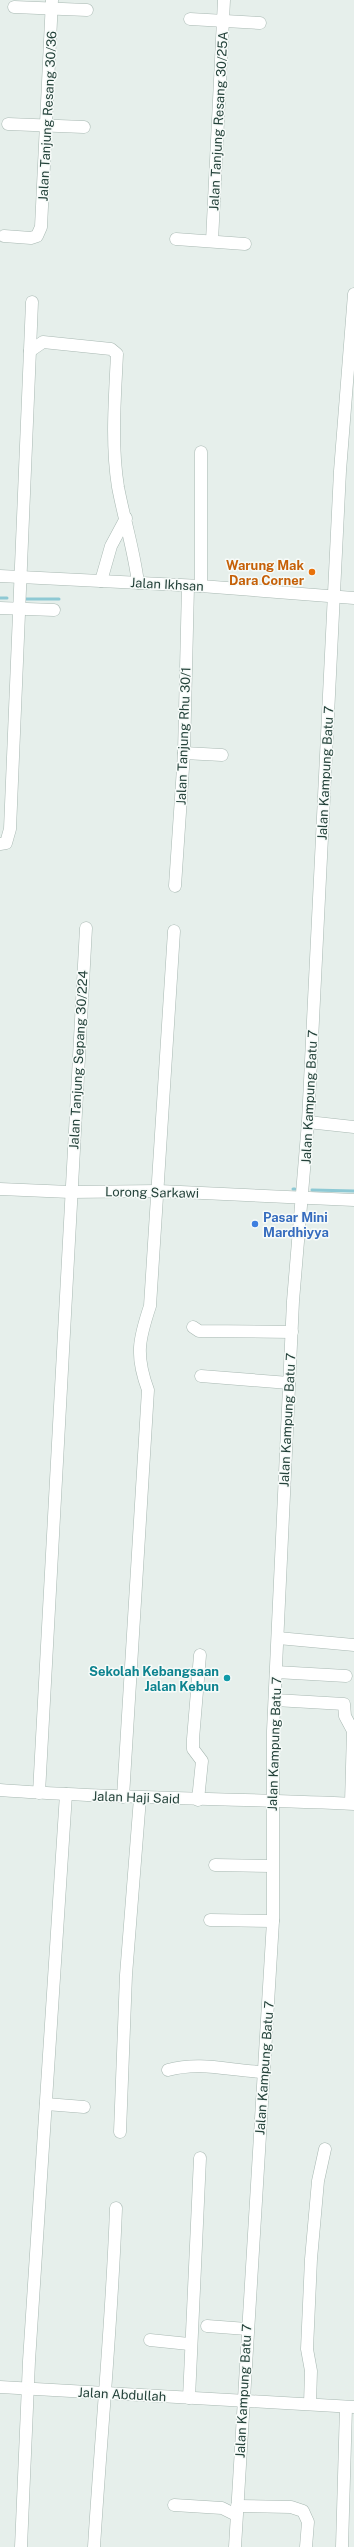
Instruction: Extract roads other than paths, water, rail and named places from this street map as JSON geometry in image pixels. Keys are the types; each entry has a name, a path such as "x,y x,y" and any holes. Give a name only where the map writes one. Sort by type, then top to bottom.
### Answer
{"street":[{"name":"Jalan Tanjung Resang 30/25A","path":"212,241 224,0"},
{"path":"14,7 52,5 87,10"},
{"name":"Jalan Tanjung Resang 30/36","path":"4,236 30,238 40,232 47,126 52,5"},
{"path":"190,19 260,23"},
{"path":"8,124 84,127"},
{"path":"176,239 245,244"},
{"name":"Jalan Kampung Batu 7","path":"235,2547 247,2329 273,1921 272,1799 274,1700 289,1383 308,1122 340,471 354,294"},
{"path":"0,844 6,843 10,829 21,609 32,302"},
{"path":"30,351 43,342 115,351 117,354 110,406 118,486 126,518 138,583"},
{"path":"201,452 202,586"},
{"path":"101,581 111,546 126,518"},
{"name":"Jalan Ikhsan","path":"0,576 202,586 354,598"},
{"name":"Jalan Tanjung Rhu 30/1","path":"175,886 184,752 188,586"},
{"path":"0,608 54,610"},
{"path":"184,752 222,755"},
{"name":"Jalan Tanjung Sepang 30/224","path":"39,1793 70,1192 86,928"},
{"path":"123,1797 148,1390 140,1370 140,1337 150,1306 159,1191 174,931"},
{"path":"308,1122 354,1127"},
{"name":"Lorong Sarkawi","path":"0,1189 70,1192 159,1191 354,1200"},
{"path":"193,1327 199,1331 292,1332"},
{"path":"201,1376 289,1383"},
{"path":"278,1638 354,1645"},
{"path":"198,1800 202,1761 193,1749 193,1739 200,1655"},
{"path":"276,1672 346,1676"},
{"path":"274,1700 344,1704 345,1716 353,1731 353,1804"},
{"name":"Jalan Haji Said","path":"0,1790 140,1798 198,1800 272,1799 353,1804"},
{"path":"21,2547 28,2388 66,1794"},
{"path":"120,2132 126,1975 140,1798"},
{"path":"215,1865 272,1866"},
{"path":"210,1920 273,1921"},
{"path":"168,2070 183,2066 210,2065 236,2071 264,2072"},
{"path":"46,2104 84,2107"},
{"path":"310,2404 311,2371 308,2349 311,2259 318,2181 325,2149"},
{"path":"189,2398 189,2344 200,2158"},
{"path":"94,2547 104,2393 113,2309 116,2208"},
{"path":"207,2326 247,2329"},
{"path":"150,2340 189,2344"},
{"name":"Jalan Abdullah","path":"0,2386 350,2407"},
{"path":"342,2547 350,2407"},
{"path":"174,2505 237,2510 291,2507 303,2511 308,2522 306,2547"}],"waterway":[{"path":"0,598 7,598"},
{"path":"26,599 59,599"},
{"path":"312,1190 354,1191"}],"place":[{"name":"Warung Mak Dara Corner","path":"312,572"},
{"name":"Pasar Mini Mardhiyya","path":"255,1224"},
{"name":"Sekolah Kebangsaan Jalan Kebun","path":"227,1678"}]}
